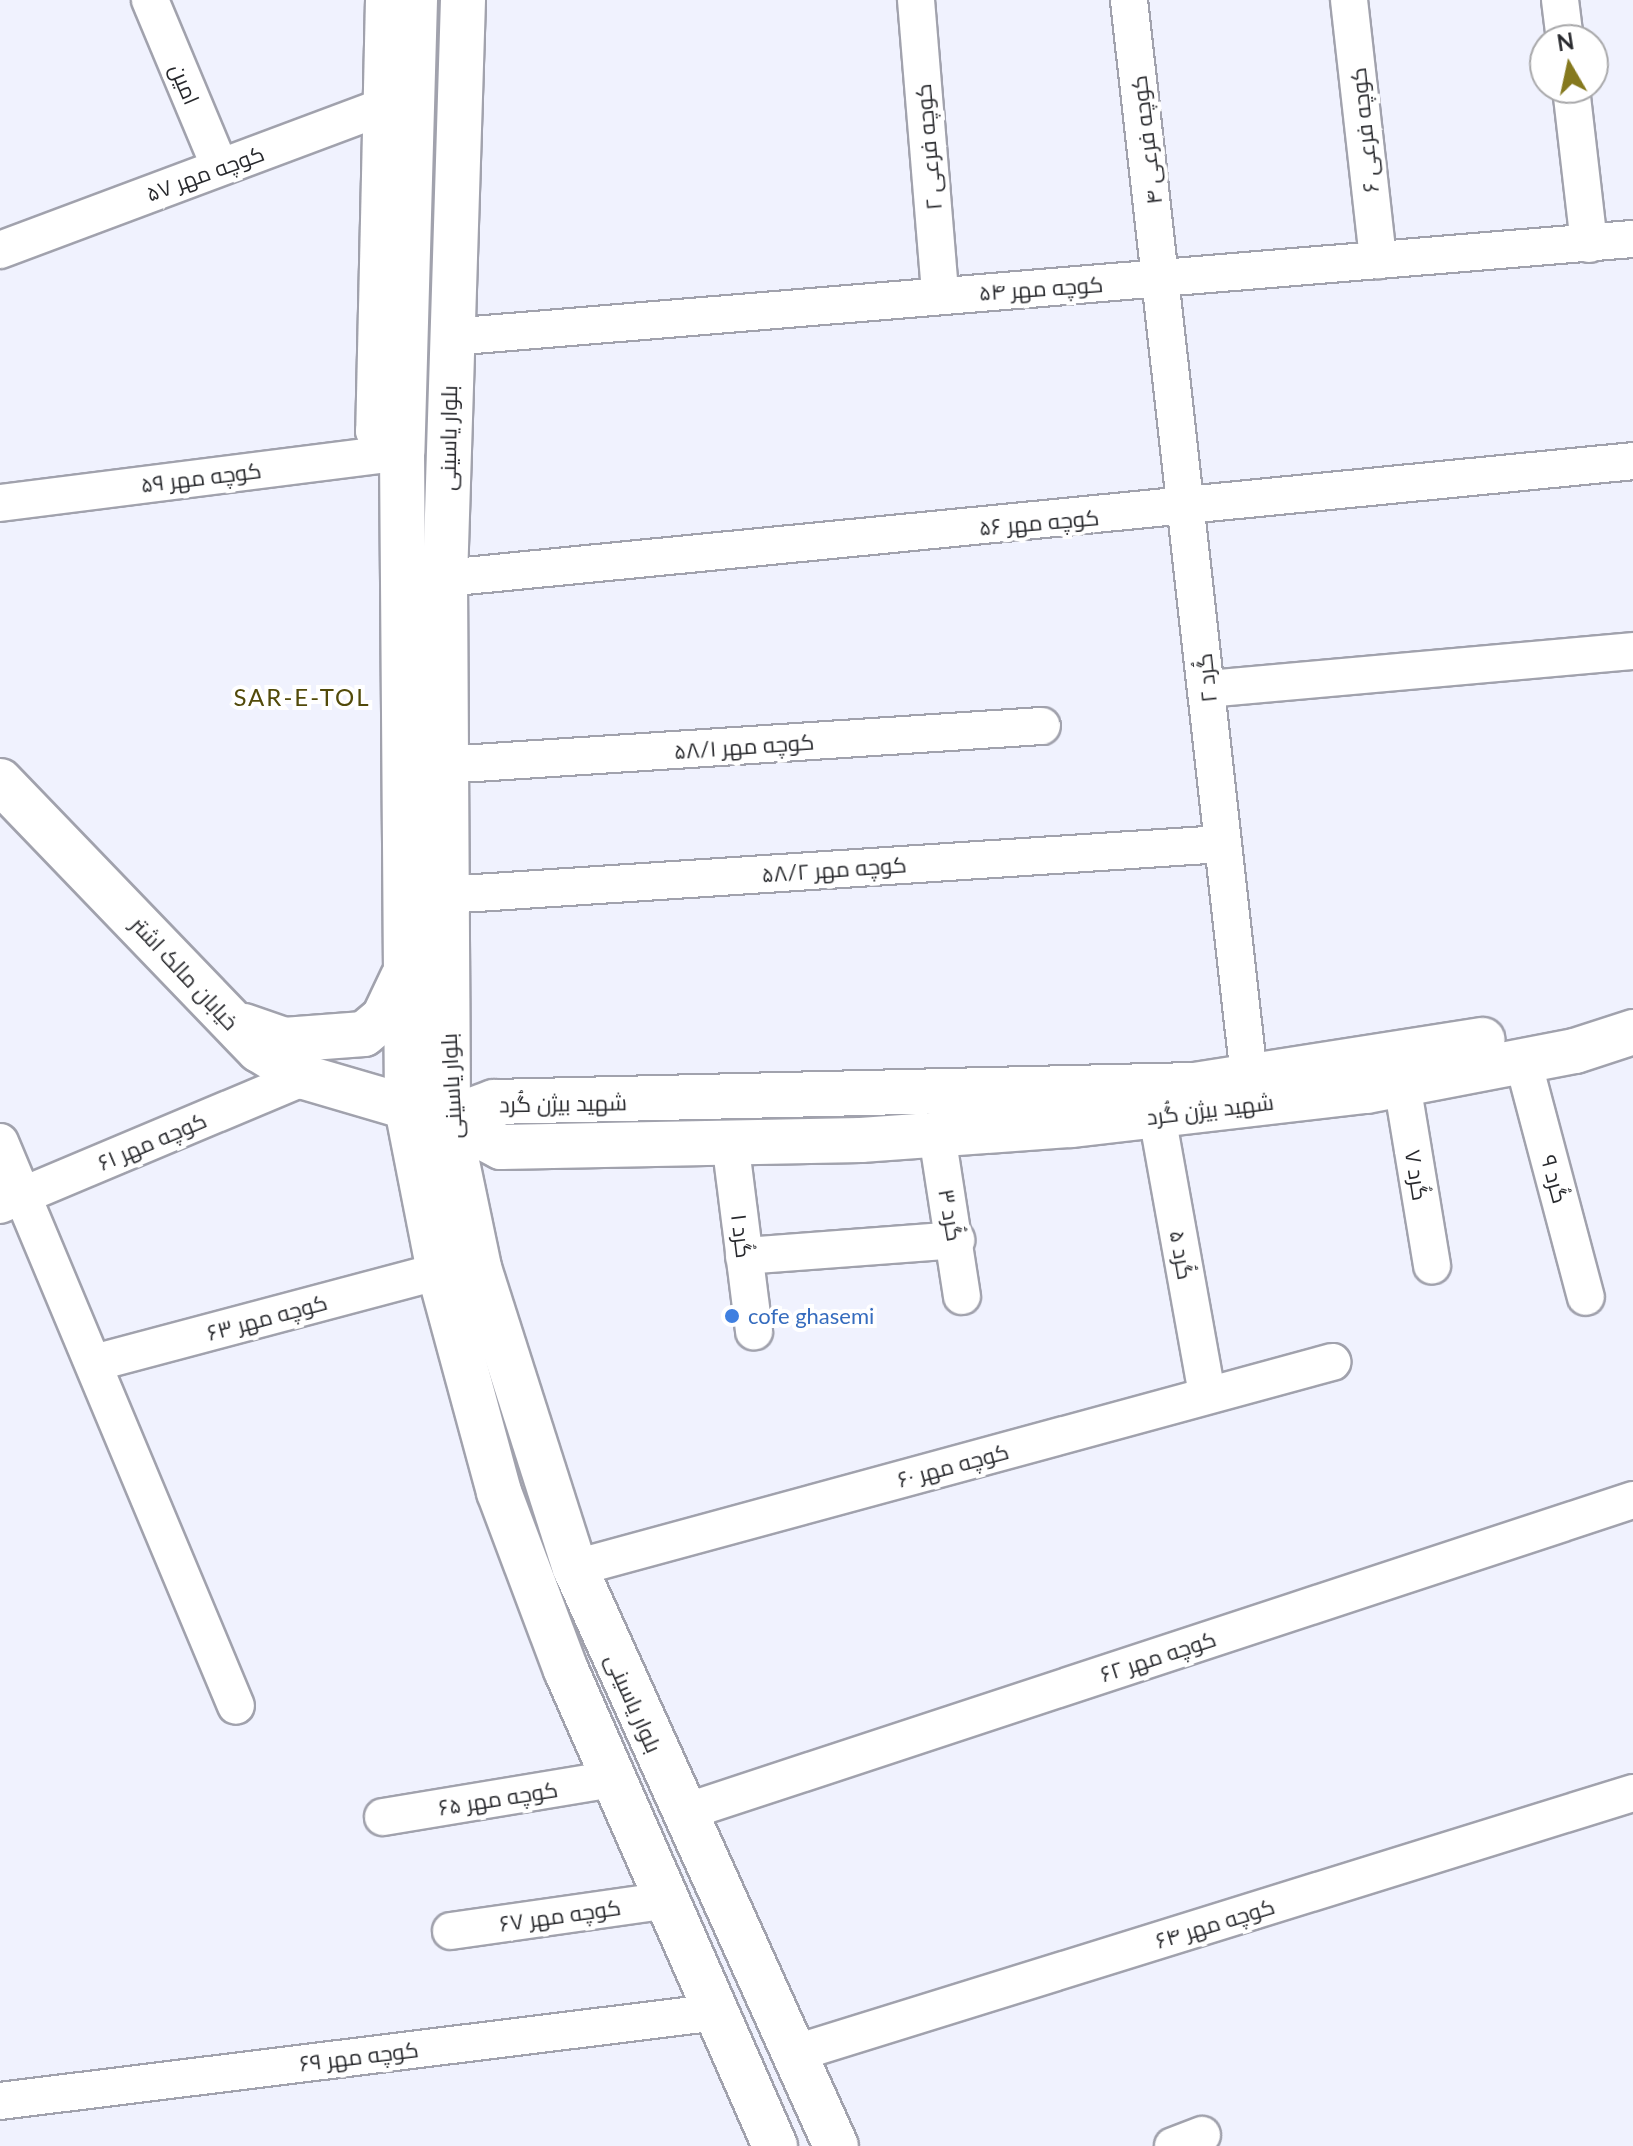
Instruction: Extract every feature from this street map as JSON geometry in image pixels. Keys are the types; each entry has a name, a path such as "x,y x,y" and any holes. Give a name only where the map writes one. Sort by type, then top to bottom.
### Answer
{"main road":[{"name":"بلوار یاسینی","path":"415,0 396,102 402,452 403,977 407,1108 439,1271 499,1492 613,1779 775,2146"},
{"name":"بلوار یاسینی","path":"463,0 450,337 445,578 448,1119 479,1268 575,1568 682,1813 796,2053 836,2146"},
{"name":"خیابان مالک اشتر","path":"0,781 259,1050 304,1077 448,1119"},
{"path":"232,1022 284,1040 364,1034 384,1017 403,977"},
{"name":"شهید بیژن گُرد","path":"448,1119 494,1102 1179,1085 1586,1023 1633,1006"},
{"name":"شهید بیژن گُرد","path":"448,1119 501,1147 937,1135 1157,1116 1402,1084 1523,1061 1633,1032"},
{"path":"304,1077 376,1123 425,1205"}],"street":[{"name":"امین","path":"150,0 220,167"},
{"path":"384,0 396,102"},
{"name":"کوچه فرعی ۲","path":"916,0 940,295"},
{"name":"کوچه فرعی ۴","path":"1129,0 1162,280"},
{"name":"کوچه فرعی ۶","path":"1349,0 1378,260"},
{"path":"1560,0 1563,24"},
{"name":"کوچه مهر ۵۷","path":"0,250 396,102"},
{"path":"1573,104 1589,244"},
{"name":"کوچه مهر ۵۴","path":"450,337 1633,239"},
{"name":"گُرد ۲","path":"1162,280 1249,1076"},
{"name":"کوچه مهر ۵۹","path":"0,503 402,452"},
{"name":"کوچه مهر ۵۶","path":"445,578 1186,509 1633,461"},
{"path":"1207,689 1633,651"},
{"name":"کوچه مهر ۵۸/۱","path":"445,765 1042,726"},
{"name":"کوچه مهر ۵۸/۲","path":"446,895 1222,844"},
{"name":"گُرد ۹","path":"1523,1061 1586,1297"},
{"name":"کوچه مهر ۶۱","path":"12,1200 304,1077"},
{"name":"گُرد ۷","path":"1402,1084 1432,1266"},
{"name":"گُرد ۵","path":"1157,1116 1207,1395"},
{"name":"گُرد ۳","path":"937,1135 956,1240 962,1296"},
{"name":"گُرد ۱","path":"730,1141 754,1331"},
{"path":"0,1142 12,1200 94,1363 236,1706"},
{"path":"744,1256 956,1240"},
{"name":"کوچه مهر ۶۳","path":"94,1363 439,1271"},
{"name":"کوچه مهر ۶۰","path":"575,1568 1332,1362"},
{"name":"کوچه مهر ۶۲","path":"682,1813 1633,1500"},
{"name":"کوچه مهر ۶۵","path":"383,1817 613,1779"},
{"name":"کوچه مهر ۶۴","path":"796,2053 1633,1793"},
{"name":"کوچه مهر ۶۷","path":"451,1931 668,1900"},
{"name":"کوچه مهر ۶۹","path":"0,2101 718,2012"}],"place":[{"name":"cofe ghasemi","path":"732,1316"}],"district":[{"name":"SAR-E-TOL","path":"302,697"}]}
